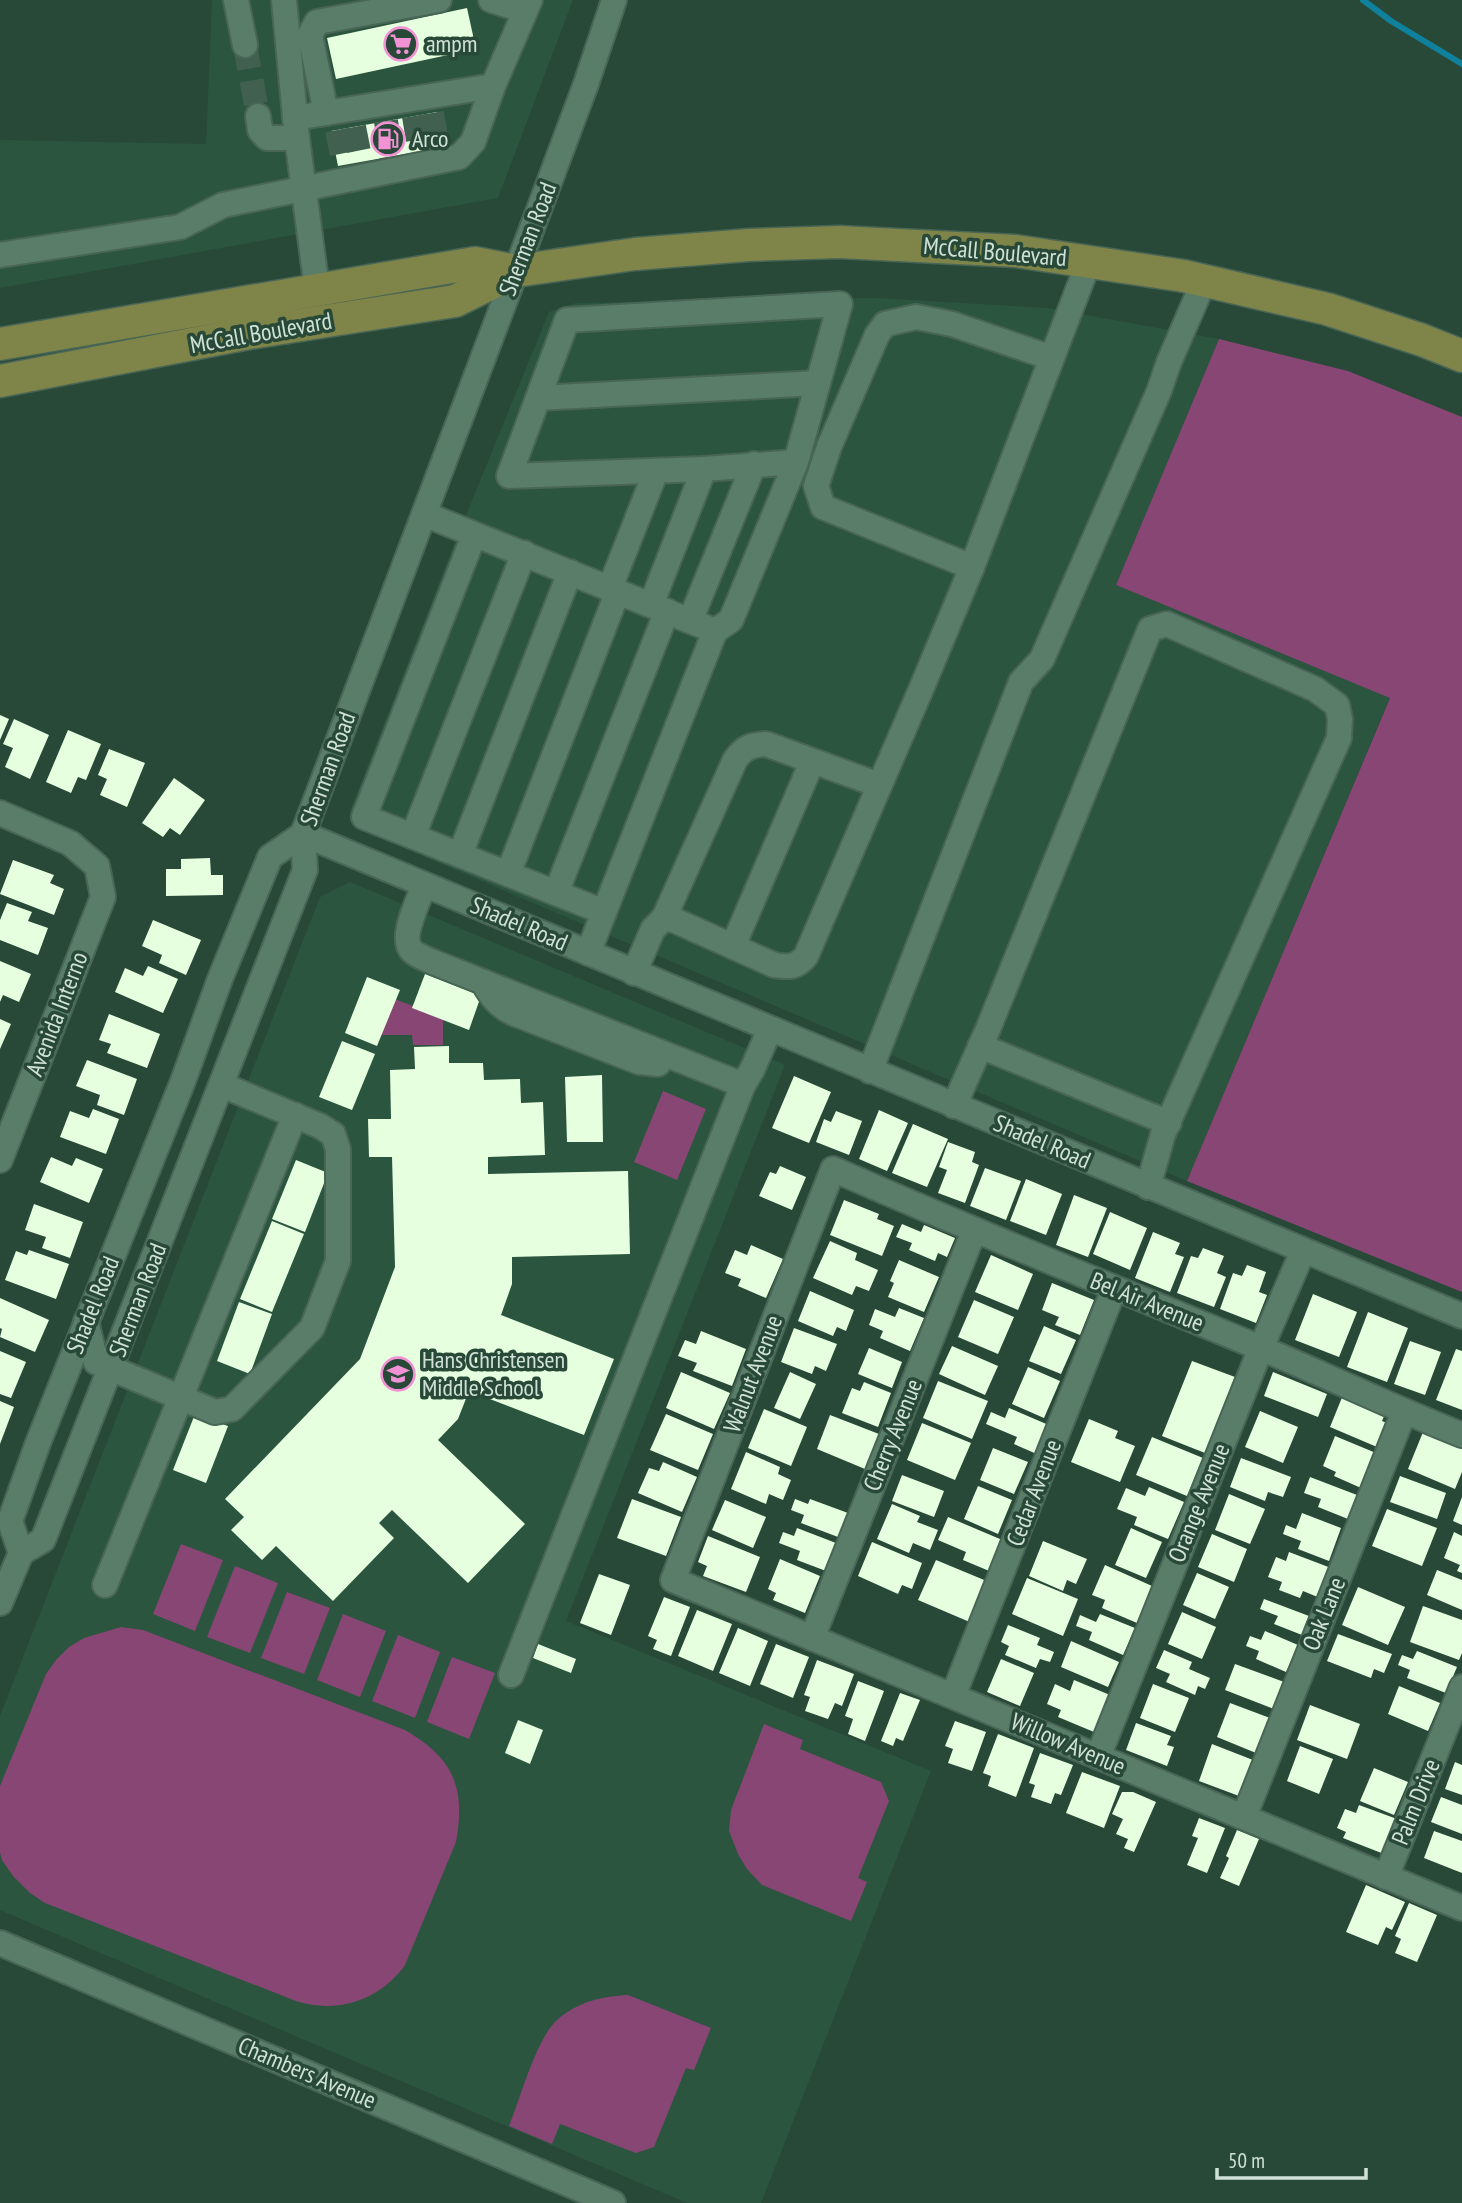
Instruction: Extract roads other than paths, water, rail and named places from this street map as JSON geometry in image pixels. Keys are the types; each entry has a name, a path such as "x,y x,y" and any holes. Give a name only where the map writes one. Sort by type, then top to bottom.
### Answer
{"main road":[{"name":"McCall Boulevard","path":"0,381 249,333 455,301 516,271 635,254 749,245 839,242 1016,251 1204,281 1327,309 1462,356"},
{"name":"McCall Boulevard","path":"0,344 475,262 516,271"}],"street":[{"path":"236,0 245,45"},
{"path":"284,0 296,128 317,289"},
{"path":"341,118 310,35 317,22 439,0"},
{"path":"0,255 180,228 223,205 303,189 354,171 430,157 459,157 473,142 527,6 491,0"},
{"name":"Sherman Road","path":"0,1603 20,1553 43,1540 222,1085 304,870 303,834 586,84 614,0"},
{"path":"258,116 260,130 267,138 341,118 421,106 493,86"},
{"path":"664,918 774,965 791,967 799,964 806,956 972,567 1089,261"},
{"path":"870,1071 1021,682 1042,659 1204,281"},
{"path":"588,953 715,631 731,620 796,462 840,304 567,320 509,477 704,469 796,462"},
{"path":"972,567 823,507 816,486 829,447 877,335 885,324 916,317 952,324 1052,358"},
{"path":"538,398 818,383"},
{"path":"690,621 754,464"},
{"path":"556,893 659,608 704,469"},
{"path":"508,874 656,471"},
{"path":"424,514 715,631"},
{"path":"469,548 364,817 604,912"},
{"path":"413,836 524,553"},
{"path":"460,855 570,572"},
{"path":"954,1106 1150,629 1167,624 1315,689 1337,705 1340,719 1339,738 1163,1134 1148,1186"},
{"path":"634,973 653,929 664,918 735,760 742,750 752,745 766,744 879,785"},
{"path":"733,946 812,762"},
{"name":"Avenida Interno","path":"0,813 70,843 97,866 103,897 0,1160"},
{"name":"Shadel Road","path":"20,1553 10,1521 86,1321 270,857 303,834 1462,1316"},
{"path":"424,885 408,929 407,944 413,952 743,1085"},
{"path":"511,1675 743,1085 770,1029"},
{"path":"980,1046 1169,1123"},
{"path":"86,1321 96,1362 215,1412 232,1409 312,1328 338,1261 338,1149 333,1134 222,1085"},
{"path":"105,1586 295,1115"},
{"name":"Bel Air Avenue","path":"833,1169 974,1231 1261,1348 1462,1435"},
{"name":"Walnut Avenue","path":"673,1580 833,1169"},
{"name":"Cherry Avenue","path":"812,1638 974,1231"},
{"name":"Orange Avenue","path":"1098,1757 1261,1348 1303,1251"},
{"name":"Cedar Avenue","path":"953,1696 1114,1289"},
{"name":"Oak Lane","path":"1244,1816 1404,1412"},
{"name":"Willow Avenue","path":"673,1580 1462,1908"},
{"name":"Palm Drive","path":"1387,1877 1462,1687"},
{"name":"Chambers Avenue","path":"0,1943 613,2203"}],"waterway":[{"path":"1363,0 1391,21 1462,64"}],"tunnel":[{"path":"245,45 258,116"},
{"path":"432,113 438,148"},
{"path":"414,116 420,152"},
{"path":"386,121 391,157"},
{"path":"354,127 361,162"},
{"path":"337,130 344,165"}],"place":[{"name":"ampm","path":"401,44"},
{"name":"Arco","path":"388,139"},
{"name":"Hans Christensen Middle School","path":"398,1374"}]}
